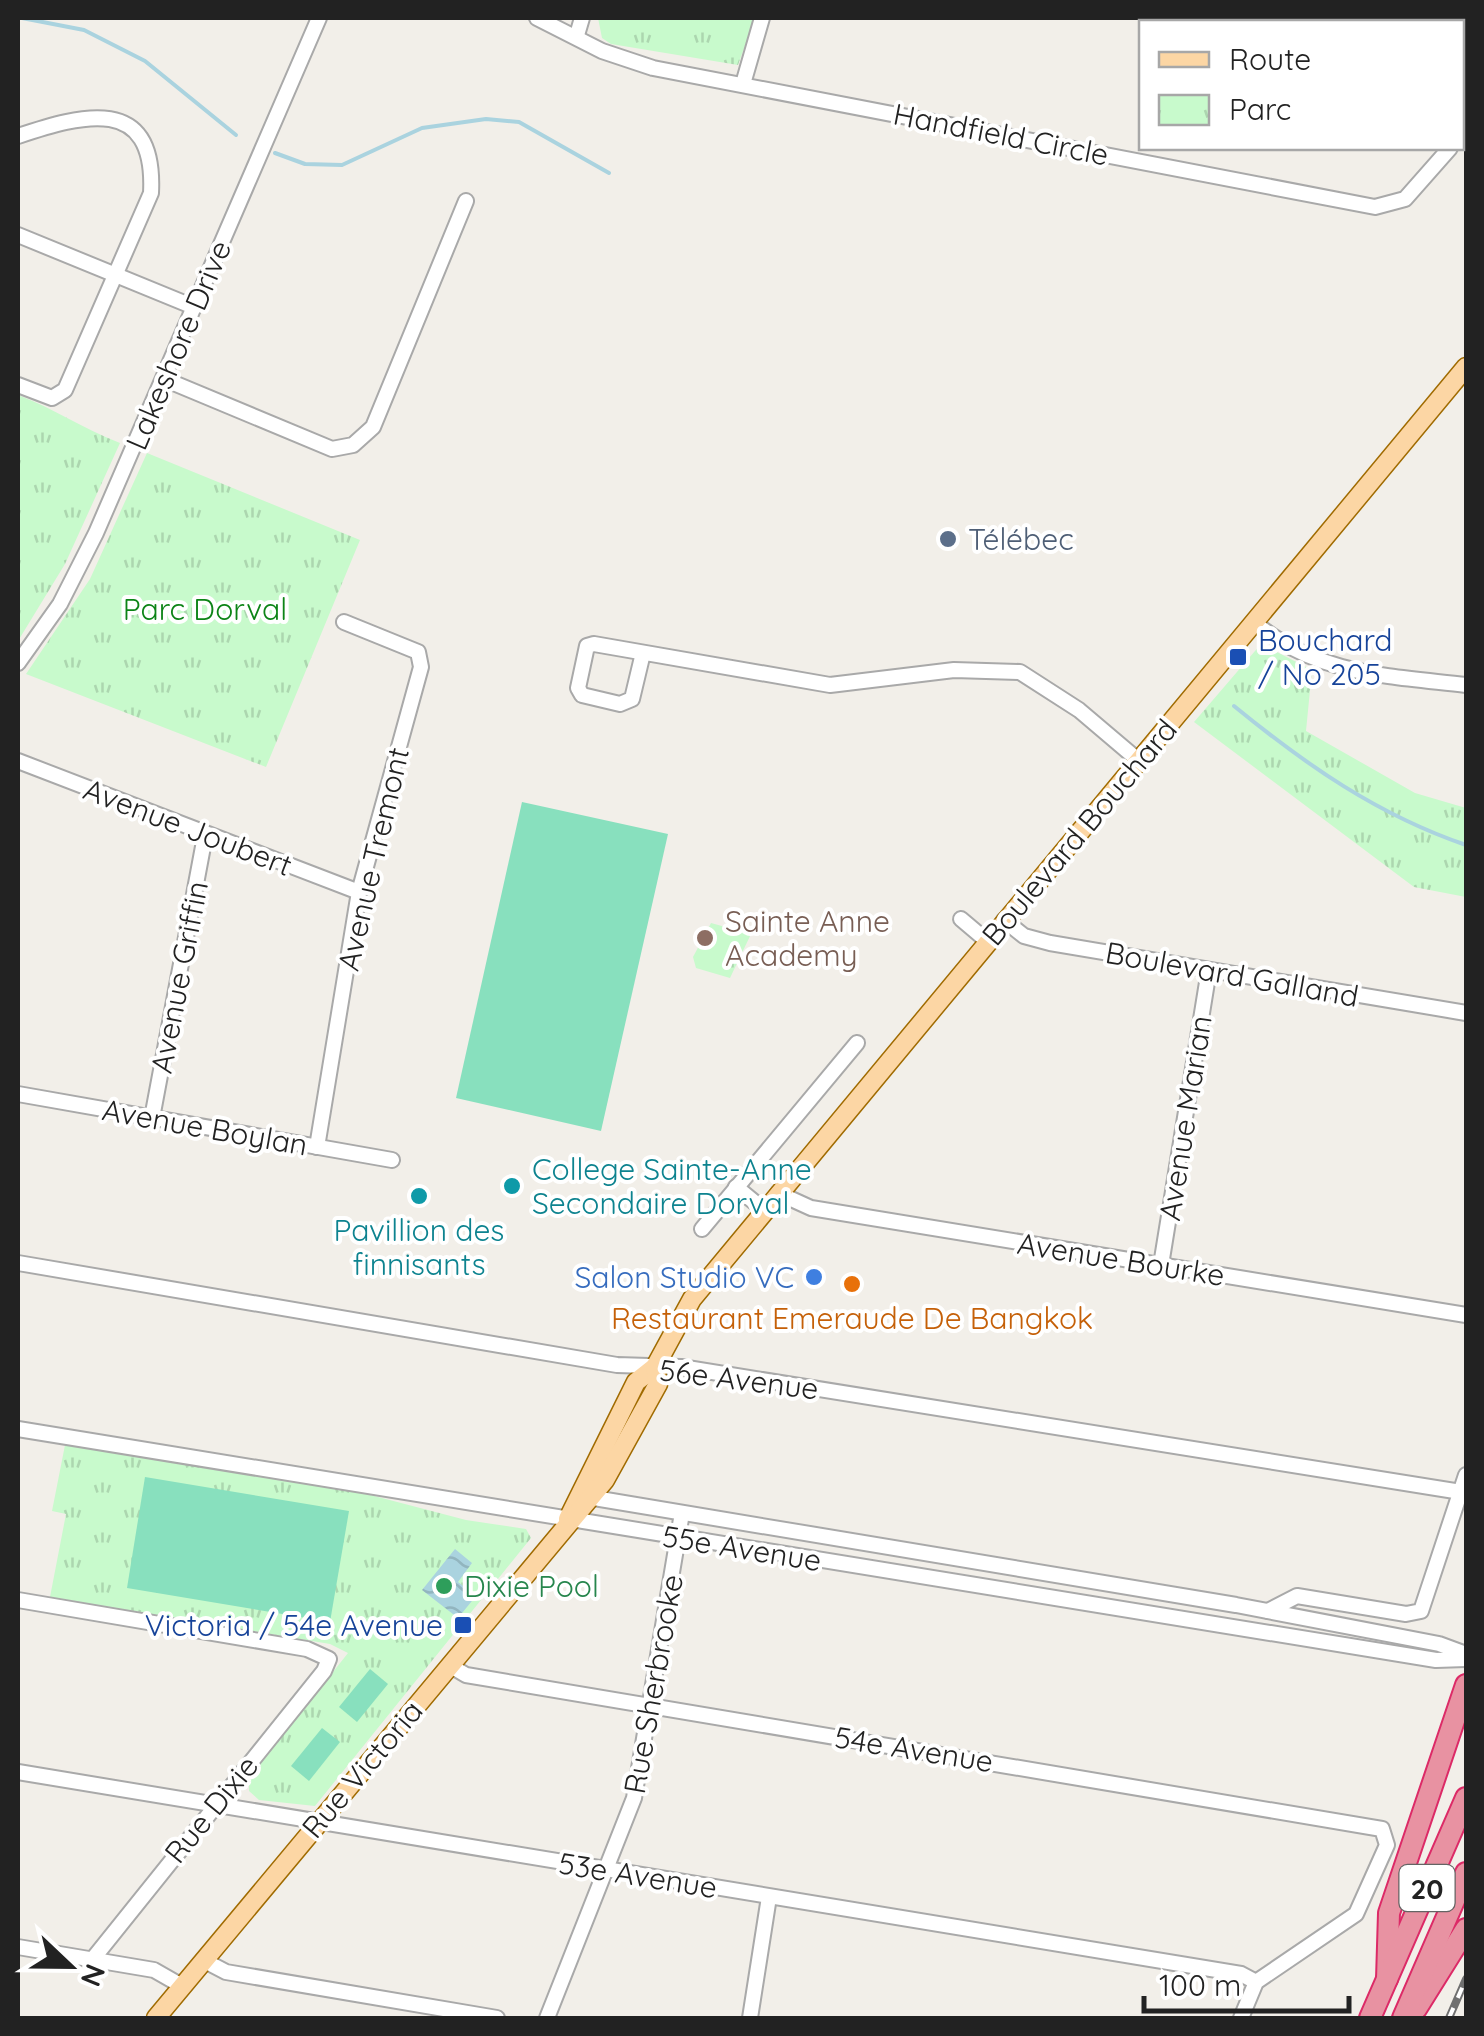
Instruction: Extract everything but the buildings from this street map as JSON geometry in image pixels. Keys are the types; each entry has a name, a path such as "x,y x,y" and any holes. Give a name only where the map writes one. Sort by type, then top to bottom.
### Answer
{"highway":[{"path":"1387,1979 1389,1913 1466,1685"},
{"name":"20","path":"1370,2018 1466,1798"},
{"name":"20","path":"1406,2018 1466,1873"},
{"path":"1406,2018 1454,1955 1466,1929"}],"main road":[{"name":"Boulevard Bouchard","path":"692,1298 1466,367"},
{"name":"Rue Victoria","path":"156,2018 568,1519 584,1496 636,1382 655,1367 692,1298"}],"street":[{"name":"Lakeshore Drive","path":"18,663 77,574 319,18"},
{"name":"Handfield Circle","path":"536,18 629,62 1374,207 1405,199 1448,150"},
{"path":"577,35 582,18"},
{"path":"743,84 762,18"},
{"path":"18,136 96,115 118,120 148,152 151,193 65,390 52,398 18,385"},
{"path":"164,379 332,449 353,445 373,427 466,201"},
{"path":"18,235 194,307"},
{"name":"Avenue Tremont","path":"317,1147 359,892 421,667 418,652 406,644 344,622"},
{"path":"1255,623 1288,648 1326,665 1466,685"},
{"path":"643,653 632,699 620,704 582,695 578,688 586,646 594,644 830,685 954,670 1020,672 1079,710 1138,760"},
{"name":"Avenue Joubert","path":"18,761 359,892"},
{"name":"Avenue Griffin","path":"152,1118 205,836"},
{"path":"961,920 987,941"},
{"name":"Boulevard Galland","path":"1004,920 1035,940 1466,1014"},
{"name":"Avenue Marian","path":"1161,1266 1209,970"},
{"path":"702,1229 857,1043"},
{"name":"Avenue Boylan","path":"18,1094 392,1160"},
{"path":"736,1187 764,1210"},
{"name":"Avenue Bourke","path":"778,1192 803,1206 1466,1315"},
{"name":"56e Avenue","path":"18,1263 617,1365 726,1374 1461,1492"},
{"name":"55e Avenue","path":"18,1428 1436,1660 1466,1657"},
{"path":"1461,1492 1466,1475"},
{"name":"55e Avenue","path":"1268,1611 1296,1596 1418,1613 1427,1602 1461,1492"},
{"name":"55e Avenue","path":"584,1496 1268,1611 1439,1644 1466,1657"},
{"name":"Rue Sherbrooke","path":"547,2018 634,1798 682,1514"},
{"name":"Rue Dixie","path":"18,1600 307,1648 324,1652 329,1658 324,1671 92,1960"},
{"name":"54e Avenue","path":"449,1664 466,1675 1382,1829 1387,1845 1356,1914 1256,1982"},
{"name":"53e Avenue","path":"18,1772 1241,1974 1256,1982"},
{"path":"750,2018 769,1896"},
{"path":"18,1947 158,1972 182,1986"},
{"path":"203,1960 226,1972 497,2018"},
{"path":"1241,2018 1256,1982"}],"green space":[{"path":"598,18 755,18 738,65 611,44 602,38"},
{"path":"18,395 120,443 65,564 18,641"},
{"name":"Parc Dorval","path":"147,453 360,540 266,767 26,674 90,579"},
{"path":"1261,644 1312,670 1306,731 1415,793 1466,808 1466,897 1414,887 1194,722"},
{"path":"522,802 668,834 601,1131 456,1098"},
{"path":"711,923 751,934 730,978 696,968 693,957"},
{"path":"65,1445 359,1492 466,1520 526,1529 531,1538 315,1806 259,1800 249,1791 249,1778 348,1653 330,1644 50,1597 66,1514 52,1511"},
{"path":"145,1477 349,1511 330,1622 127,1588"},
{"path":"370,1669 388,1684 357,1722 339,1707"},
{"path":"322,1728 340,1742 309,1781 291,1766"}],"water":[{"name":"Dixie Pool","path":"455,1549 472,1563 458,1582 476,1596 458,1618 422,1590"}],"waterway":[{"path":"22,18 84,30 145,61 236,135"},
{"path":"275,153 305,164 342,165 422,128 486,119 519,122 609,173"},
{"path":"1234,706 1344,786 1403,819 1466,845"}],"railway":[{"path":"1449,2018 1466,1979"}],"place":[{"name":"Télébec","path":"948,539"},
{"name":"Bouchard / No 205","path":"1238,657"},
{"name":"Sainte Anne Academy","path":"705,938"},
{"name":"College Sainte-Anne Secondaire Dorval","path":"512,1186"},
{"name":"Pavillion des finnisants","path":"419,1196"},
{"name":"Salon Studio VC","path":"814,1277"},
{"name":"Restaurant Emeraude De Bangkok","path":"852,1284"},
{"name":"Dixie Pool","path":"444,1586"},
{"name":"Victoria / 54e Avenue","path":"463,1625"}]}
